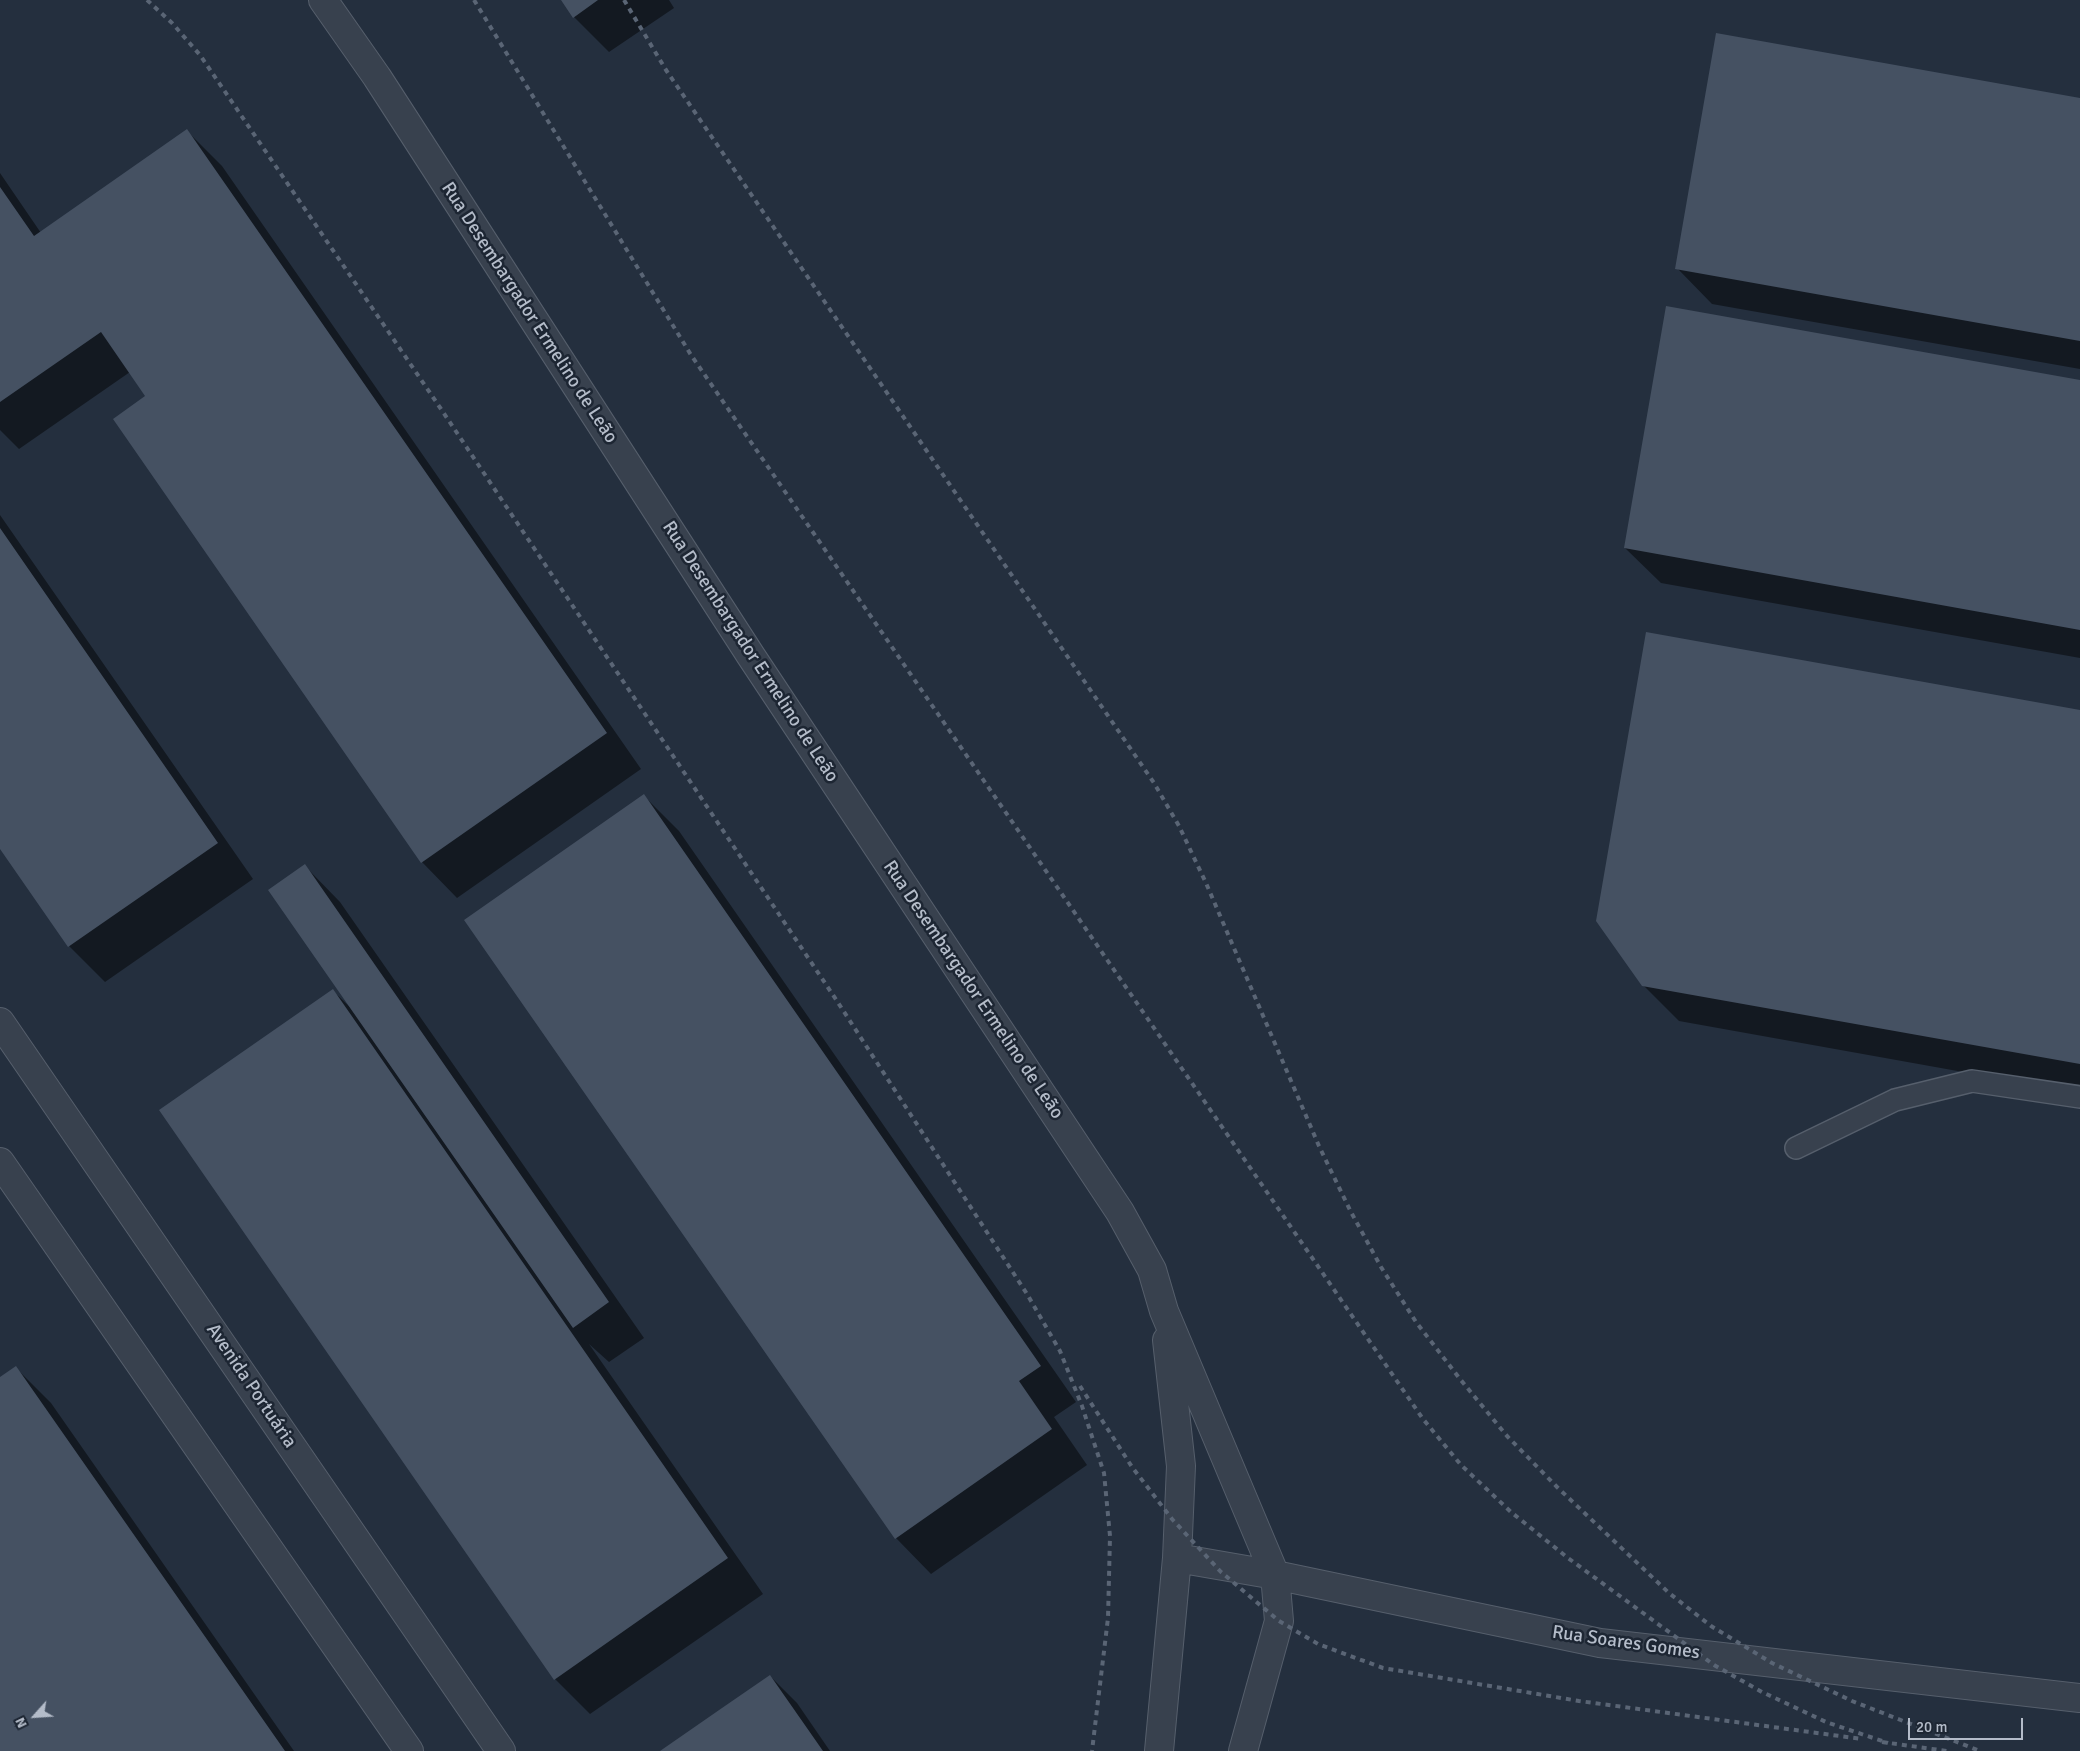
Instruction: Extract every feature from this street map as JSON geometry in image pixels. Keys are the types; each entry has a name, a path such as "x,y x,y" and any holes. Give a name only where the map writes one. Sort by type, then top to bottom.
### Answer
{"street":[{"name":"Rua Desembargador Ermelino de Leão","path":"323,0 377,77 751,656 1120,1212 1152,1270 1164,1311 1275,1575 1279,1621 1243,1751"},
{"name":"Avenida Portuária","path":"0,1022 501,1751"},
{"path":"0,1162 409,1751"},
{"name":"Rua Desembargador Ermelino de Leão","path":"1159,1751 1177,1558 1181,1466 1164,1311"},
{"name":"Rua Soares Gomes","path":"1177,1558 1275,1575 1600,1642 2080,1698"}],"lane":[{"path":"1796,1148 1895,1100 1972,1081 2080,1097"}],"building":[{"path":"561,0 598,0 573,18"},
{"path":"1716,33 2080,98 2080,341 1675,269"},
{"path":"187,129 607,733 421,863 113,419 145,396 101,332 0,402 0,187 34,236"},
{"path":"1666,306 2080,380 2080,630 1624,548"},
{"path":"0,528 218,843 68,947 0,849"},
{"path":"1646,632 2080,710 2080,1064 1642,986 1596,921"},
{"path":"644,794 1041,1366 1019,1381 1052,1429 895,1539 464,920"},
{"path":"305,864 609,1302 573,1328 268,890"},
{"path":"333,989 728,1558 554,1680 159,1110"},
{"path":"16,1366 285,1751 0,1751 0,1377"},
{"path":"770,1675 823,1751 660,1751 722,1708"}],"railway":[{"path":"147,0 172,23 200,55 441,409 837,1001 1027,1294 1060,1351 1082,1406 1104,1473 1110,1536 1108,1618 1092,1751"},
{"path":"474,0 691,355 1423,1419 1461,1465 1511,1512 1568,1558 1714,1665 1762,1692 1826,1722 1888,1743"},
{"path":"624,0 666,70 1154,783 1179,826 1206,883 1319,1146 1351,1212 1381,1267 1416,1322 1460,1379 1507,1436 1557,1487 1669,1593 1711,1626 1772,1663 1852,1701 1980,1751"},
{"path":"1080,1386 1132,1467 1172,1519 1221,1572 1279,1621 1318,1644 1383,1668 1579,1701 1862,1739"},
{"path":"1882,1742 1947,1751"}]}
